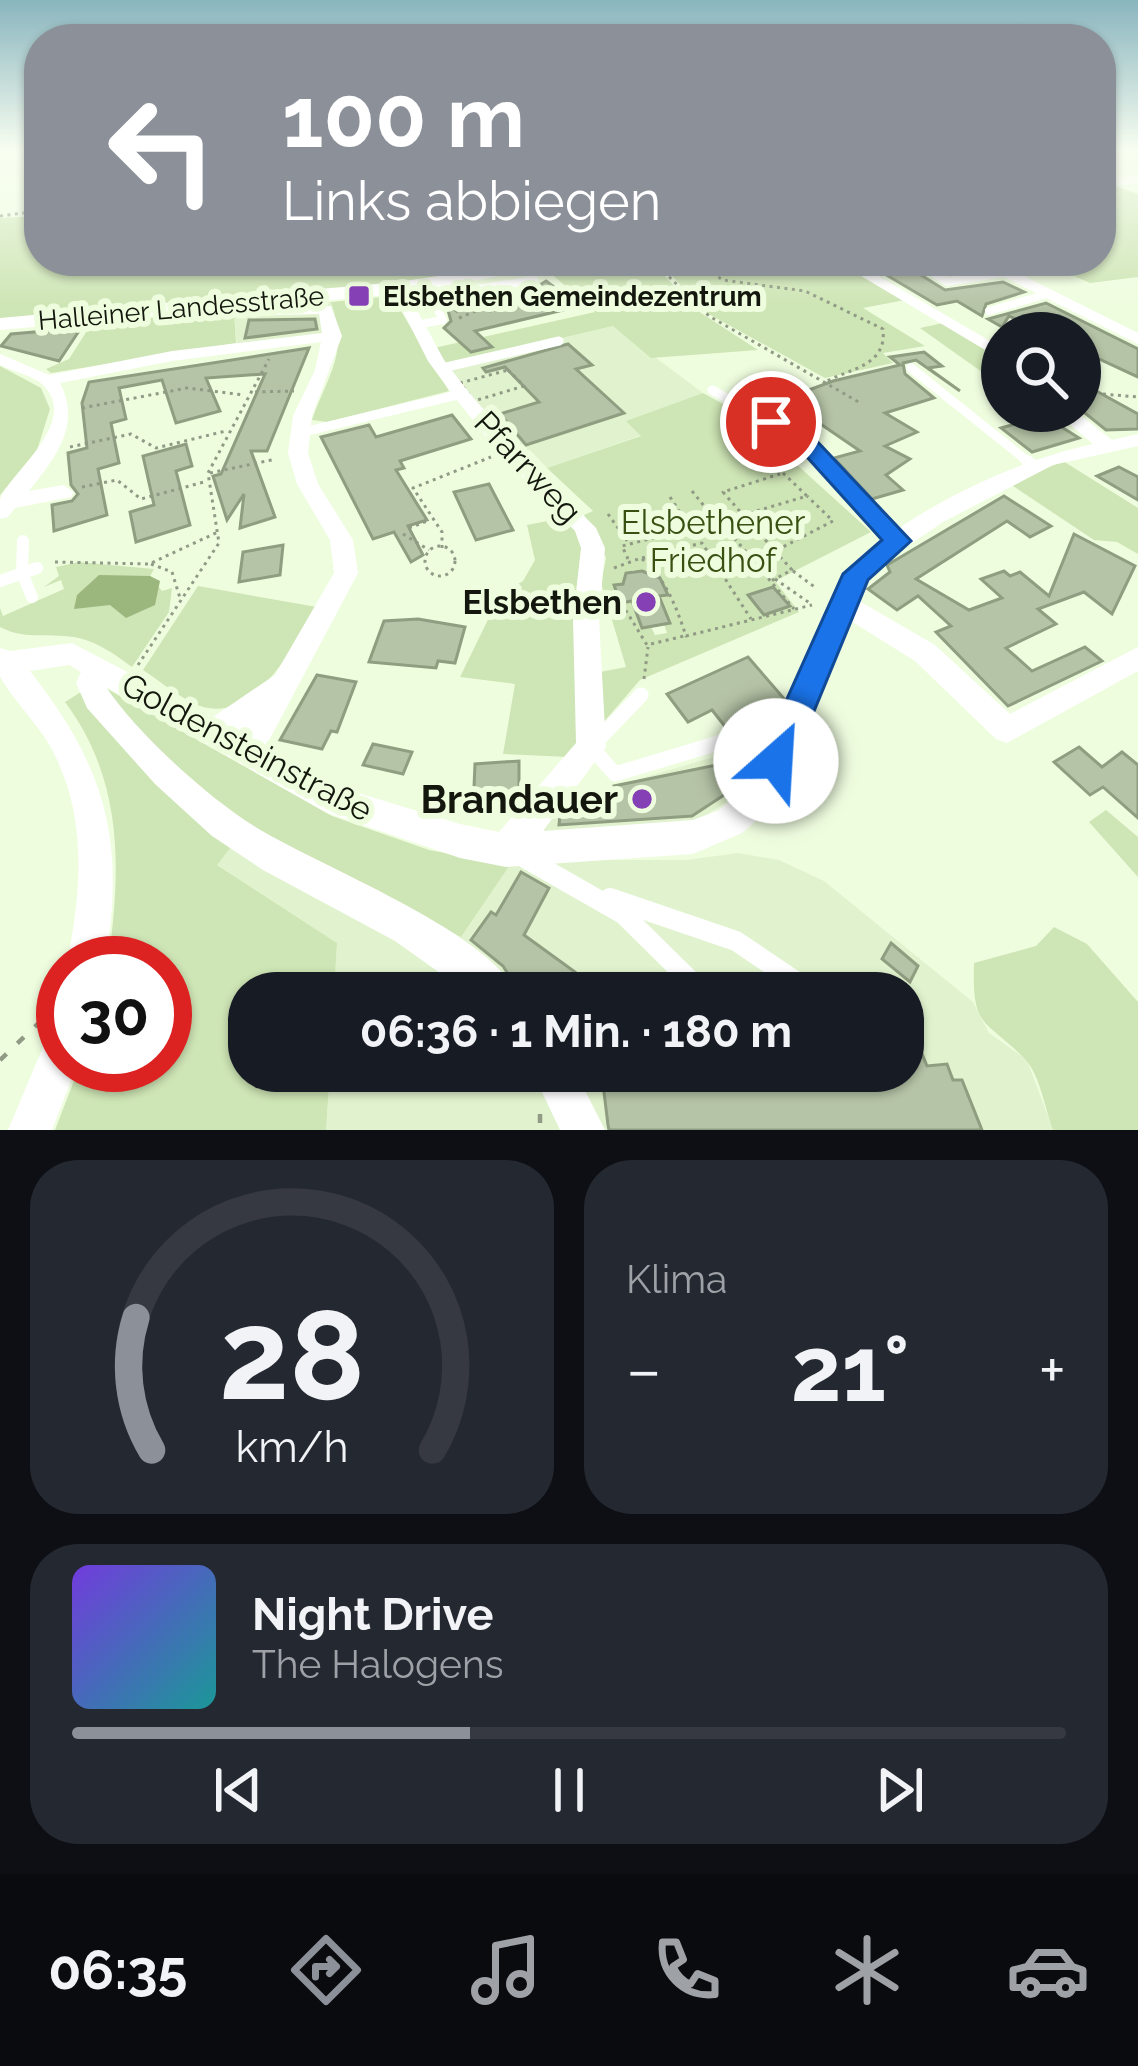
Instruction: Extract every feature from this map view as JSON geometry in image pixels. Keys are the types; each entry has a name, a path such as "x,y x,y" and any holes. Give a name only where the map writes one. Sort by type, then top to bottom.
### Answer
{"main road":[{"name":"Halleiner Landesstraße","path":"0,324 252,303 481,276"}],"street":[{"path":"868,276 981,343"},
{"path":"937,276 947,282 984,276"},
{"path":"1008,276 1138,338"},
{"name":"Pfarrweg","path":"398,288 461,394 508,451 570,510 593,548 586,620 591,748"},
{"path":"247,753 346,573 348,550 294,449 310,390 334,336 321,306 253,313 252,303"},
{"path":"48,380 172,356 334,336"},
{"path":"0,358 48,380 72,411 58,448 4,507"},
{"path":"1090,432 1107,445"},
{"name":"Goldensteinstraße","path":"3,661 72,654 113,670 212,735 338,802 399,825 506,850 693,837 730,822 757,799 796,723 857,574 898,541 1035,466 1138,440"},
{"path":"4,507 63,492"},
{"path":"844,604 926,653 1007,730 1138,658"},
{"name":"Goldensteinstraße","path":"3,661 77,756 92,808 97,880 81,936"},
{"name":"Goldensteinstraße","path":"113,670 90,682 97,699 200,806 242,838 443,951 470,972"},
{"path":"212,735 285,680"},
{"path":"506,850 591,748"},
{"path":"30,1130 37,1092"},
{"path":"565,1092 584,1130"}],"lane":[{"path":"416,325 443,320 437,298 509,276"},
{"path":"989,311 1045,295"},
{"path":"442,368 559,341"},
{"path":"911,368 1035,466"},
{"path":"712,390 805,441 898,541"},
{"path":"294,449 461,394"},
{"path":"23,541 32,597"},
{"path":"0,581 29,571"},
{"path":"642,688 591,748 615,774 722,742"},
{"path":"506,850 605,896 736,941 782,972"},
{"path":"605,896 665,947 686,972"}],"path":[{"path":"668,276 709,316 862,404"},
{"path":"717,276 806,291 884,329 885,346 877,361 824,382"},
{"path":"478,289 493,303 515,306"},
{"path":"443,320 543,301"},
{"path":"488,310 493,303"},
{"path":"254,392 275,346"},
{"path":"508,370 524,386 474,401 460,383 476,379 508,370"},
{"path":"72,411 135,395 218,387 246,396"},
{"path":"113,670 181,601 219,543 206,482 246,396 310,390"},
{"path":"1102,394 1138,397"},
{"path":"58,448 131,434 156,448 228,430"},
{"path":"208,473 294,449"},
{"path":"442,548 442,532 413,488 508,451"},
{"path":"776,551 833,521 783,473 723,491 743,515 792,569 816,588"},
{"path":"63,492 117,480 141,499 206,482"},
{"path":"692,491 795,610"},
{"path":"629,561 622,546 807,496"},
{"path":"670,497 691,528"},
{"path":"639,506 658,537"},
{"path":"608,514 629,544"},
{"path":"409,528 433,519"},
{"path":"149,564 220,532"},
{"path":"403,533 430,551 442,548 459,558 443,574 423,567 430,551"},
{"path":"642,688 647,645 638,624 620,608 609,579 612,570 629,561 702,543 752,620"},
{"path":"641,558 667,581 686,636"},
{"path":"29,571 66,559 149,564 172,572 181,601"},
{"path":"773,580 792,569"},
{"path":"647,645 812,605 773,580"},
{"path":"0,1060 36,1040"}],"shaded area":[{"path":"331,302 341,333 237,349 234,311"},
{"path":"613,326 703,393 627,421 642,435 547,468 530,450 518,455 446,365"},
{"path":"99,575 150,576 160,581 155,605 126,618 110,605 74,609 77,595"},
{"path":"778,738 746,789 702,818 665,832 541,838 554,804"},
{"path":"245,830 461,937 510,865 549,860 686,860 738,853 779,860 824,881 973,1002 989,1033 1027,1060 1053,1130 326,1130 329,1092 924,1092 924,972 335,972 337,943 216,864"}],"green space":[{"path":"1116,202 1138,202 1138,277 1090,283 1074,276 1116,276"},
{"path":"24,217 24,276 444,276 0,321 0,218"},
{"path":"554,276 665,276 701,313 758,350 651,358 613,326 446,365 434,348 595,312"},
{"path":"672,276 864,276 905,300 863,308 925,346 883,353 893,363 825,378 707,313"},
{"path":"392,296 449,391 328,422 312,420 337,350 331,302"},
{"path":"234,311 236,343 51,373 46,369 69,359 92,323"},
{"path":"943,323 981,346 981,371 920,328"},
{"path":"0,366 41,388 50,409 37,450 0,495"},
{"name":"Elsbethener Friedhof","path":"703,393 801,447 784,453 871,532 775,581 799,612 640,680 602,724 595,673 626,667 601,583 606,558 584,515 593,511 547,468 641,436 626,421","holes":["633,570 660,578 668,594 659,596 669,622 664,624 667,633 655,635 651,627 642,628 632,601 620,602 614,586 625,583 624,576"]},
{"path":"1063,461 1138,508 1138,554 1117,542 1094,540 1010,484"},
{"path":"571,520 587,555 576,749 568,757 503,754 515,684 460,677 500,595 523,581 535,560 527,525"},
{"path":"79,562 154,569 150,576 162,591 172,588 169,612 132,667 87,640 20,634 0,627 0,608 3,616 64,589 61,580 44,587 59,576 56,567"},
{"path":"198,586 317,607 271,677 239,703 220,709 193,703 143,670"},
{"path":"102,686 332,816 429,850 510,865 461,937 245,830 134,730"},
{"path":"81,692 234,843 217,865 337,943 335,972 228,972 228,1092 329,1092 326,1130 55,1130 70,1092 192,1092 192,936 111,936 116,860 108,795 84,732 65,702"},
{"path":"1106,810 1138,837 1138,877 1089,822"},
{"path":"1054,927 1087,944 1138,1002 1138,1130 1053,1130 1030,1065 978,1011 974,963 1036,946"}],"building":[{"path":"888,276 922,276 945,290 1003,282 1024,292 986,304 981,315 957,301 937,305"},
{"path":"546,281 580,306 475,331 492,347 471,352 444,328 451,321 446,303 458,312 449,302 535,288"},
{"path":"1046,303 1064,312 1013,312"},
{"path":"315,319 317,329 245,338 249,320"},
{"path":"81,328 59,361 1,346 11,334"},
{"path":"1101,330 1138,349 1138,377 1101,360"},
{"path":"568,344 592,365 576,369 624,413 526,445 500,414 539,402 505,367 486,372 483,368"},
{"path":"309,348 267,451 251,451 275,517 240,528 244,494 227,520 213,476 221,474 265,374 206,378 220,411 176,423 162,380 119,388 126,419 111,423 119,463 98,469 107,515 54,531 52,505 72,501 78,494 71,485 68,453 87,448 82,403 89,382"},
{"path":"924,352 942,366 928,368 960,391 916,360 903,363 905,374 934,398 885,413 917,432 885,446 910,459 886,475 903,490 872,499 834,458 860,451 822,425 806,432 763,407 833,381 900,365 890,357"},
{"path":"1101,394 1138,414 1138,429 1106,430 1101,426"},
{"path":"452,415 471,439 400,461 404,468 396,470 427,520 408,526 423,555 411,562 394,532 373,539 321,437 369,425 376,437"},
{"path":"1006,432 1069,432 1079,438 1032,452"},
{"path":"186,444 192,466 176,471 190,525 136,542 130,512 154,505 143,456"},
{"path":"1119,467 1138,477 1138,500 1097,476"},
{"path":"489,484 513,530 476,540 454,492"},
{"path":"1004,496 1051,526 1030,537 1007,521 916,579 969,610 1002,598 981,579 1004,571 1010,576 1020,572 1049,596 1074,534 1135,566 1112,614 1084,592 1038,609 1056,624 1006,648 1032,671 1085,647 1102,661 1008,706 936,632 951,626 918,596 897,610 868,589 890,572 887,565"},
{"path":"283,545 280,575 239,582 243,552"},
{"name":"Elsbethen","path":"642,571 660,578 668,595 659,596 670,623 642,628 632,601 620,603 614,585 623,584 626,573"},
{"path":"773,587 790,606 764,615 748,595"},
{"path":"418,619 465,627 455,663 438,661 436,668 369,662 384,621"},
{"path":"748,657 786,701 779,717 735,739 712,710 688,722 667,694"},
{"path":"317,675 356,682 337,732 331,731 322,749 280,740"},
{"path":"373,744 412,752 403,774 363,765"},
{"path":"1079,747 1102,767 1122,752 1138,765 1138,818 1103,787 1090,795 1054,762"},
{"path":"519,761 519,802 514,807 473,810 475,764"},
{"path":"736,761 744,782 692,816 559,825 560,815 588,808 586,800 615,792 614,786"},
{"path":"521,872 549,888 524,935 575,972 507,972 471,940 491,912 496,915"},
{"path":"891,943 918,966 915,972 898,972 882,959"},
{"path":"924,1058 927,1066 947,1064 953,1080 962,1080 982,1130 609,1130 604,1092 924,1092"}],"place":[{"name":"Elsbethen Gemeindezentrum","path":"359,296"},
{"name":"Elsbethen","path":"646,602"},
{"name":"Brandauer","path":"642,799"}],"route":[{"path":"771,422 805,441 898,541 857,574 776,761"}]}
